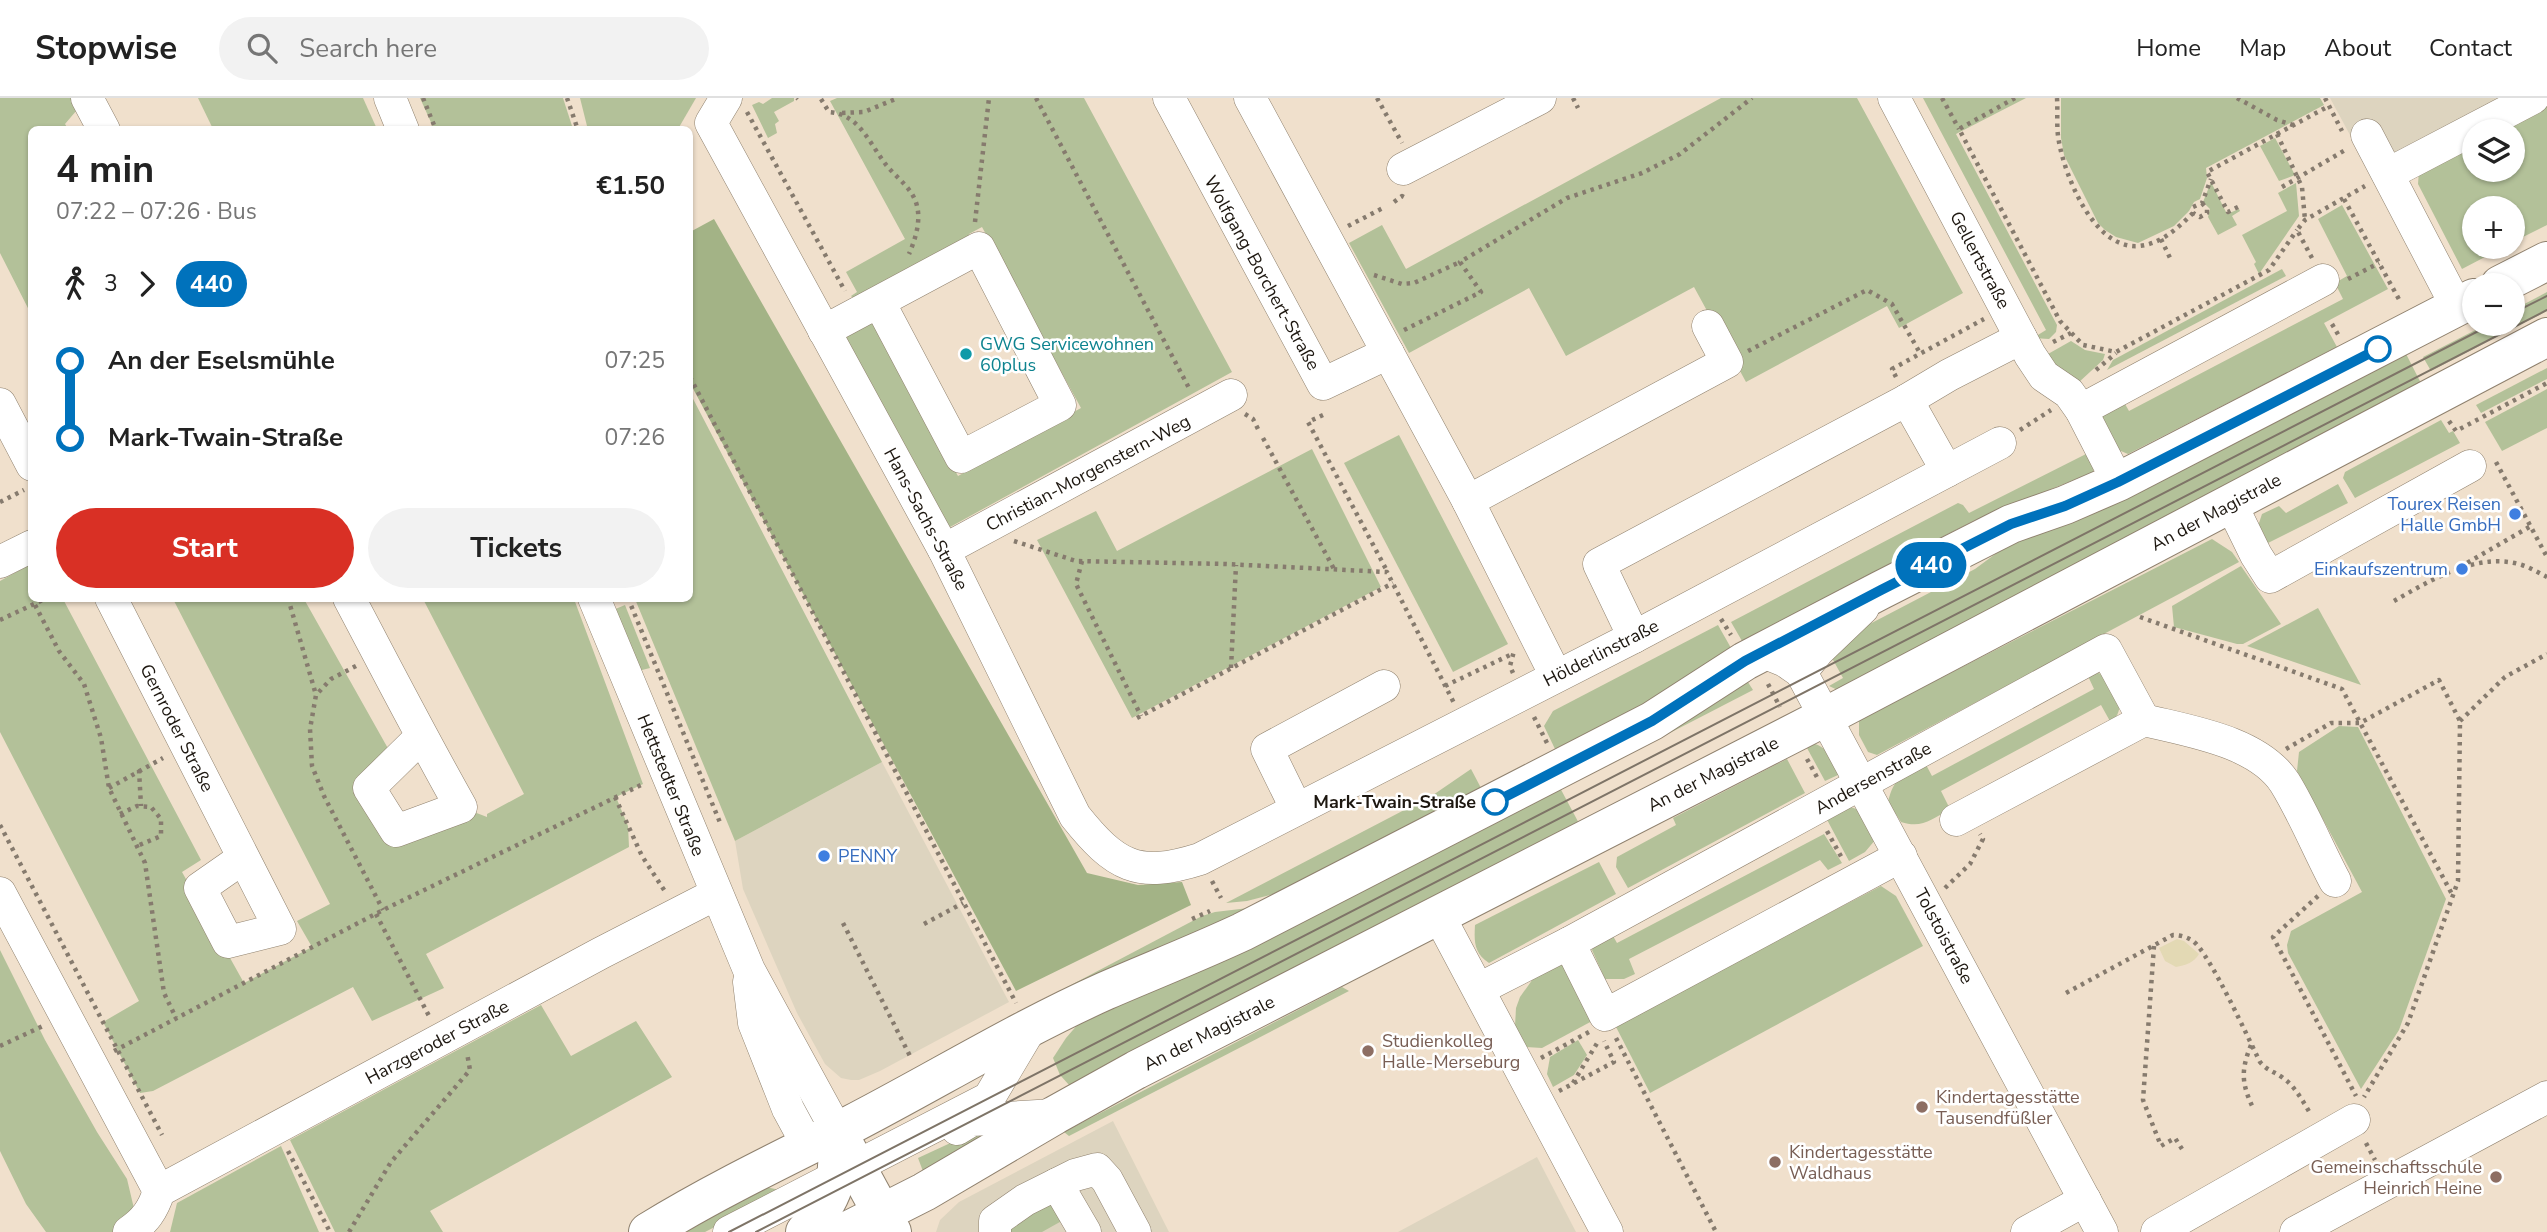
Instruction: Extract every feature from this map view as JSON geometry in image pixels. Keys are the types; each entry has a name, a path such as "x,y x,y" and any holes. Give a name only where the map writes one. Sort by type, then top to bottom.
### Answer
{"main road":[{"path":"2524,273 2547,261"},
{"path":"648,1232 696,1202 822,1139 1023,1016 1104,992 1178,962 1285,910 1652,721 1763,652 1881,590 2011,524 2065,506 2118,482 2462,305"},
{"name":"An der Magistrale","path":"842,1209 924,1192 1136,1070 1825,717 2547,337"},
{"path":"822,1139 842,1209"}],"street":[{"path":"88,98 102,126"},
{"path":"390,98 401,126"},
{"name":"Wolfgang-Borchert-Straße","path":"1169,98 1323,384 1384,347"},
{"path":"1250,98 1468,501 1556,676"},
{"path":"1408,178 1540,98"},
{"name":"Gellertstraße","path":"1894,98 2021,338 2044,376 2069,393 2081,410 2118,482"},
{"path":"2379,179 2533,98"},
{"name":"Hans-Sachs-Straße","path":"735,102 711,123 944,550 1075,816 1106,851 1141,867 1163,869 1200,859"},
{"path":"2359,141 2379,179 2462,297"},
{"path":"824,331 979,248 1060,405 961,457 868,308"},
{"path":"2081,410 2323,280"},
{"path":"1468,501 1727,362 1708,326"},
{"path":"1634,637 1599,564 2021,338"},
{"name":"Christian-Morgenstern-Weg","path":"944,550 1231,395"},
{"path":"1907,400 1947,471"},
{"path":"0,404 28,457"},
{"name":"Hölderlinstraße","path":"1200,859 1634,637 2000,443"},
{"path":"2231,504 2270,577 2481,461"},
{"path":"0,562 28,548"},
{"path":"1763,652 1801,672 1818,651 1881,590"},
{"name":"Gernroder Straße","path":"113,602 243,858"},
{"path":"351,602 421,737"},
{"name":"Hettstedter Straße","path":"596,602 749,970 754,1023 788,1109 822,1139"},
{"name":"Andersenstraße","path":"1479,989 1569,943 2106,650 2144,720"},
{"name":"Tolstoistraße","path":"1801,672 2102,1232"},
{"path":"1296,808 1267,749 1384,686"},
{"path":"1966,822 2144,720 2219,738 2264,761 2284,781 2335,881"},
{"path":"1569,943 1605,1015 1901,856"},
{"path":"0,893 104,1056 172,1184 144,1222 129,1232"},
{"name":"Harzgeroder Straße","path":"172,1184 716,894"},
{"path":"1439,916 1607,1232"},
{"path":"755,1232 842,1209 989,1097 1023,1016"},
{"path":"2297,1232 2547,1097"},
{"path":"2157,1232 2354,1120"},
{"path":"995,1232 995,1221 1004,1213 1075,1175 1097,1169 1107,1180 1135,1232"},
{"path":"1057,1184 1084,1232"},
{"path":"2027,1232 2085,1200"},
{"path":"729,1232 842,1209"}],"path":[{"path":"423,98 434,126"},
{"path":"567,98 577,126"},
{"path":"821,99 829,112 841,113 864,112 898,98"},
{"path":"971,252 989,98"},
{"path":"1036,98 1202,411"},
{"path":"1377,98 1408,178 1402,196 1394,202"},
{"path":"1573,98 1578,108"},
{"path":"1351,285 1375,275 1402,284 1414,283 1460,262 1567,198 1642,173 1680,154 1752,98"},
{"path":"1942,98 2060,321 2083,345 2116,352 2269,270 2305,220 2379,179"},
{"path":"1958,128 2015,98"},
{"path":"2057,98 2058,139 2068,176 2095,226 2110,237 2137,247 2161,239 2193,213 2195,204 2202,203"},
{"path":"2237,98 2277,120 2293,125"},
{"path":"735,102 868,308"},
{"path":"2238,207 2228,212 2207,172 2329,106"},
{"path":"841,113 861,128 886,165 907,187 917,205 916,236 907,258"},
{"path":"2277,134 2302,187 2305,220"},
{"path":"2282,187 2359,141"},
{"path":"2202,203 2211,179"},
{"path":"2344,200 2403,306"},
{"path":"2193,213 2200,217 2207,213 2207,208 2202,203"},
{"path":"1356,222 1384,207"},
{"path":"2297,230 2328,290 2379,263"},
{"path":"2161,239 2171,260"},
{"path":"1384,347 1481,292 1460,262"},
{"path":"1727,362 1867,290 1892,304 1920,353"},
{"path":"693,383 1023,1016"},
{"path":"2446,416 2456,431 2547,383"},
{"path":"2000,443 2058,406 2081,410"},
{"path":"1323,415 1308,422 1464,724"},
{"path":"1253,419 1258,429"},
{"path":"1263,438 1334,569"},
{"path":"2481,461 2499,465 2547,557"},
{"path":"0,502 28,488"},
{"path":"2394,600 2447,574 2531,526"},
{"path":"980,531 1082,561 1237,564 1387,572"},
{"path":"1082,561 1076,584 1139,717 1393,583"},
{"path":"2447,574 2495,561 2522,565 2547,578"},
{"path":"1231,668 1237,564"},
{"path":"0,620 40,602"},
{"path":"289,602 316,695 310,729 312,766 324,796 383,910"},
{"path":"630,602 721,825"},
{"path":"35,605 59,651 84,684 101,738 109,788 145,863 164,993 176,1018"},
{"path":"2140,617 2342,689 2454,897"},
{"path":"316,695 331,679 378,653"},
{"path":"1445,686 1513,654"},
{"path":"2460,721 2505,677 2547,654"},
{"path":"2264,761 2331,723 2360,723 2439,680 2460,721 2458,881 2454,897 2408,1023 2360,1103 2273,937 2335,881"},
{"path":"1534,717 1548,746"},
{"path":"109,788 186,746"},
{"path":"139,770 141,806"},
{"path":"104,1056 383,910 666,773"},
{"path":"615,797 642,856 664,891 684,911"},
{"path":"120,814 137,806 151,807 161,819 161,836 137,846"},
{"path":"1815,809 1854,881"},
{"path":"1940,893 1970,864 1983,839 1966,822"},
{"path":"0,825 104,1056 172,1184"},
{"path":"924,924 963,903"},
{"path":"1189,920 1215,909"},
{"path":"376,914 429,1017"},
{"path":"843,923 911,1059"},
{"path":"2066,993 2173,935 2181,935 2195,942 2210,965 2260,1062 2269,1072 2283,1078 2303,1101 2324,1137"},
{"path":"2154,945 2143,1101 2161,1146 2175,1138 2182,1149"},
{"path":"0,1046 43,1026"},
{"path":"349,1232 391,1161 470,1070 462,1028"},
{"path":"1532,1062 1597,1028"},
{"path":"1614,1034 1716,1232"},
{"path":"1550,1096 1573,1084 1614,1062 1601,1036 1573,1084"},
{"path":"2251,1045 2244,1062 2243,1081 2254,1110"},
{"path":"2354,1120 2386,1183"},
{"path":"276,1129 330,1232"}],"shaded area":[{"path":"2330,98 2513,98 2472,119 2462,119 2462,124 2370,172"},
{"path":"882,762 1009,1002 880,1071 859,1080 851,1080 841,1078 825,1064 797,1013 743,889 735,841"},
{"path":"1113,1121 1169,1232 936,1232 940,1220 959,1202"},
{"path":"1537,1157 1576,1232 1398,1232"}],"green space":[{"path":"0,98 79,98 82,104 65,124 66,126 28,126 28,308 0,253"},
{"path":"198,98 363,98 376,126 212,126"},
{"path":"420,98 563,98 572,126 433,126"},
{"path":"580,98 696,98 680,126 587,126"},
{"path":"772,98 794,98 794,101 774,112 779,121 775,124 777,133 768,138 752,105 759,102 763,104"},
{"path":"837,98 1084,98 1232,372 941,532 835,336 871,317 958,476 1081,408 982,227 969,234 968,246 857,302 851,296 857,292 846,272 905,239 830,101"},
{"path":"1721,98 1857,98 1963,293 1899,328 1887,306 1746,382 1694,287 1566,356 1529,288 1409,353 1349,243 1382,225 1406,269"},
{"path":"1923,98 2026,98 1956,134 2057,325 2056,332 2049,339 2033,338 2046,330"},
{"path":"2061,98 2320,98 2324,105 2206,168 2207,178 2200,199 2194,202 2174,226 2138,243 2116,237 2098,223 2064,155 2061,138"},
{"path":"2547,98 2547,225 2525,236 2525,196 2462,196 2462,259 2481,259 2462,269 2418,184 2419,171 2462,144 2462,182 2525,182 2525,119 2506,119"},
{"path":"2275,138 2295,175 2279,181 2260,146"},
{"path":"2211,182 2227,214 2239,209 2240,211 2232,216 2237,225 2218,235 2208,217 2210,209 2203,202"},
{"path":"2296,183 2299,216 2259,274 2242,235 2287,211 2278,193"},
{"path":"2342,205 2388,289 2324,323 2337,347 2128,454 2116,449 2100,417 2121,397 2129,411 2343,299 2335,283 2347,276 2318,219"},
{"path":"714,219 1087,873 1138,885 1182,882 1191,905 1016,991 693,389 693,230"},
{"path":"2282,269 2286,276 2107,370 2113,360"},
{"path":"2547,292 2547,311 2525,322 2525,304"},
{"path":"2464,336 2499,336 2431,371 2423,357"},
{"path":"2071,341 2085,350 2105,354 2103,360 2078,383 2045,359 2048,354"},
{"path":"2403,348 2426,393 1842,692 1829,686 1843,678 1832,658 1864,627 1975,569 2017,538"},
{"path":"2547,368 2547,379 2481,413 2476,405"},
{"path":"2547,389 2547,428 2502,451 2485,422"},
{"path":"693,399 882,762 735,841 636,602 693,602"},
{"path":"2441,420 2449,433 2453,431 2460,443 2355,498 2343,478 2345,472"},
{"path":"1399,435 1508,644 1453,672 1344,463"},
{"path":"1312,449 1381,587 1132,718 1037,540 1096,511 1117,551"},
{"path":"2090,452 2095,463 2093,472 1973,521 1742,641 1731,622 1958,503 1969,513"},
{"path":"2338,484 2348,503 2264,545 2258,526 2262,514 2279,506 2286,513"},
{"path":"2212,539 2232,552 2239,562 1877,755 1868,752 1859,735 1859,720"},
{"path":"28,566 28,602 65,602 201,860 182,872 244,983 312,947 297,921 330,904 175,602 306,602 390,752 369,788 400,830 461,807 487,817 487,814 524,794 425,602 575,602 643,784 616,797 628,826 629,847 426,954 444,988 372,1021 353,987 153,1091 140,1093 103,1022 139,1001 0,732 0,581"},
{"path":"2241,566 2281,624 2243,644 2174,627 2172,606"},
{"path":"625,605 650,668 638,671 613,610"},
{"path":"2318,608 2361,685 2247,646"},
{"path":"1718,625 1731,648 1644,704 1555,749 1544,726 1553,711"},
{"path":"2099,673 2110,683 2118,696 2119,710 2111,723 2101,705 1941,791 1950,809 1921,824 1901,822 1888,802 1896,781 1905,773 1924,761 1932,776 2094,689 2087,674"},
{"path":"1746,679 1753,690 1573,783"},
{"path":"2339,726 2358,727 2446,899 2399,1030 2361,1089 2288,953 2287,945 2291,931 2362,892 2297,771 2299,752"},
{"path":"1815,744 1831,756 1838,775 1825,781 1807,748"},
{"path":"1787,759 1805,793 1628,888 1616,867 1617,857 1676,825 1673,818"},
{"path":"1471,769 1481,788 1274,894 1226,903 1433,795"},
{"path":"1558,784 1582,829 1070,1086 1060,1075 1053,1058 1079,1023"},
{"path":"1842,805 1857,809 1865,816 1876,839 1865,852 1849,861 1824,814"},
{"path":"1824,834 1842,863 1828,870 1820,860 1629,959 1635,974 1624,979 1605,979 1592,950 1597,936 1609,929 1617,943"},
{"path":"1599,862 1616,894 1489,963 1480,955 1475,942 1475,925"},
{"path":"1881,886 1896,896 1923,946 1650,1093 1615,1025"},
{"path":"1257,907 915,1070 927,1061 1202,916"},
{"path":"0,950 45,1040 127,1179 136,1217 113,1232 46,1232 26,1204 0,1151"},
{"path":"1559,957 1594,1020 1542,1048 1526,1047 1515,1026 1520,997 1540,969"},
{"path":"1342,987 1349,991 1069,1136 1064,1132"},
{"path":"541,1005 571,1056 636,1021 672,1077 430,1211 443,1232 335,1232 290,1140"},
{"path":"1578,1040 1587,1055 1574,1075 1553,1087 1547,1074 1550,1057"},
{"path":"1007,1131 924,1174 918,1158 972,1133"},
{"path":"281,1146 319,1232 170,1232 177,1203"},
{"path":"766,1187 784,1191 705,1232 677,1232"},
{"path":"1054,1193 1067,1218 1042,1232 1003,1232"}],"sand":[{"path":"2177,939 2184,941 2199,954 2192,962 2176,967 2165,961 2159,948"}],"tram line":[{"path":"2525,307 2547,296"},
{"path":"756,1232 2547,310"},
{"path":"729,1232 2469,336"}],"bus line":[{"name":"440","path":"1495,802 1652,721 1745,661 1881,590 2011,524 2065,506 2118,482 2378,349"}],"place":[{"name":"GWG Servicewohnen 60plus","path":"966,354"},
{"name":"Tourex Reisen Halle GmbH","path":"2515,514"},
{"name":"Einkaufszentrum","path":"2462,569"},
{"name":"Mark-Twain-Straße","path":"1495,802"},
{"name":"PENNY","path":"824,856"},
{"name":"Studienkolleg Halle-Merseburg","path":"1368,1051"},
{"name":"Kindertagesstätte Tausendfüßler","path":"1922,1107"},
{"name":"Kindertagesstätte Waldhaus","path":"1775,1162"},
{"name":"Gemeinschaftsschule Heinrich Heine","path":"2496,1177"}]}
